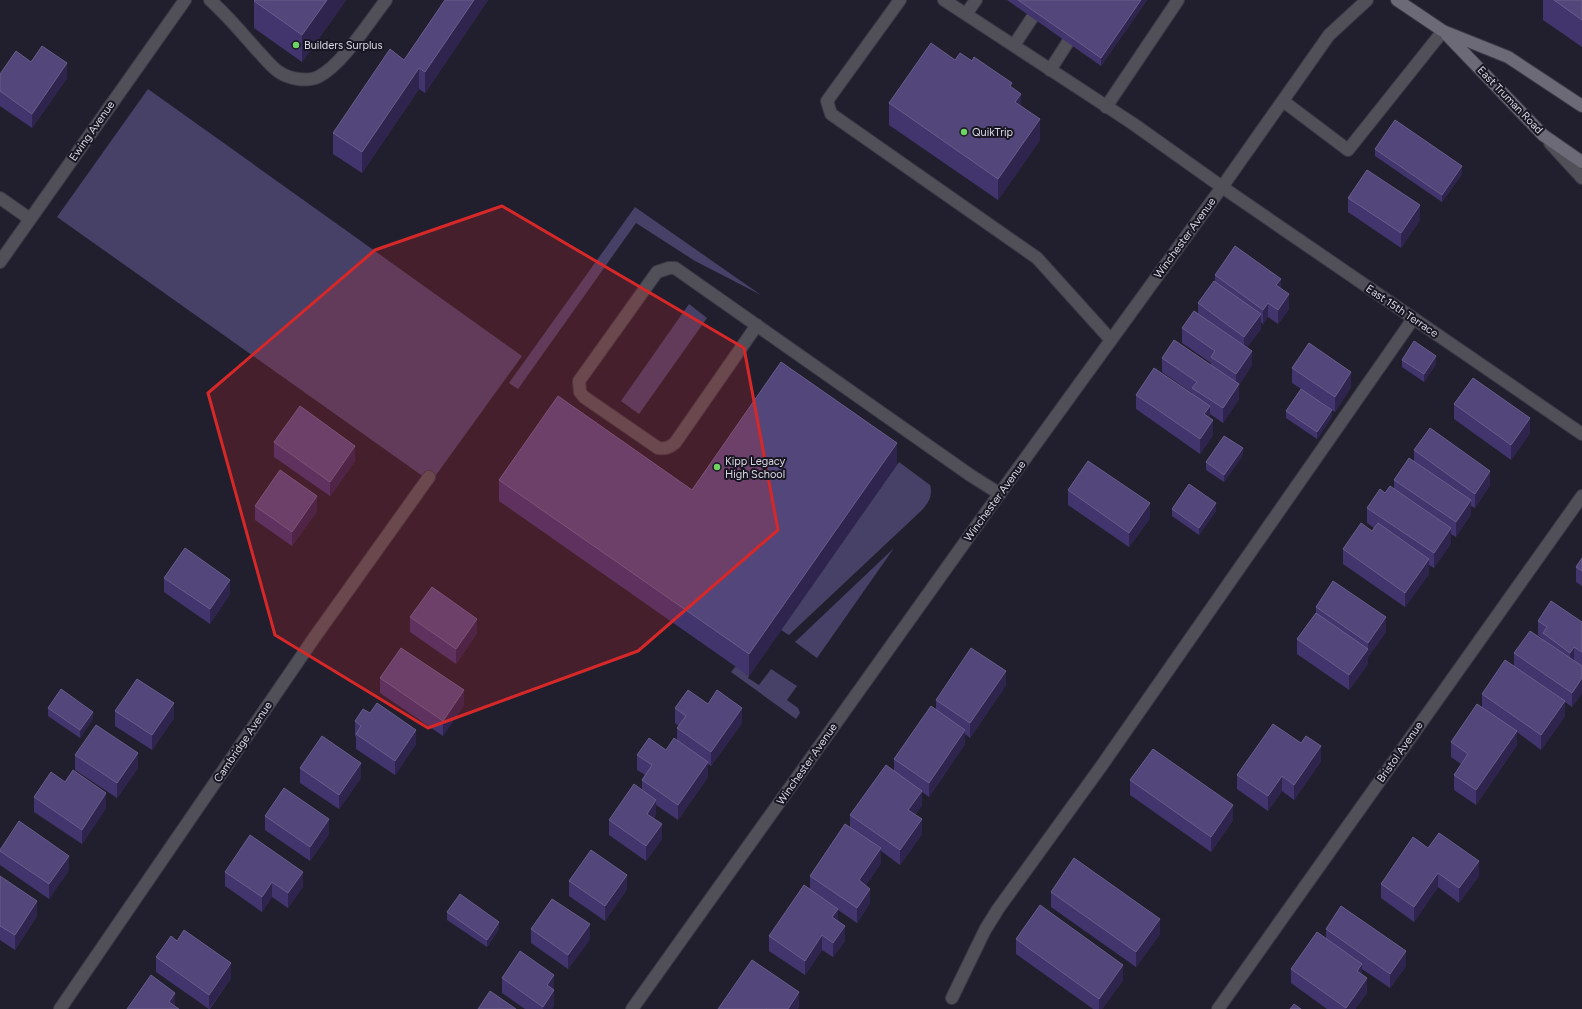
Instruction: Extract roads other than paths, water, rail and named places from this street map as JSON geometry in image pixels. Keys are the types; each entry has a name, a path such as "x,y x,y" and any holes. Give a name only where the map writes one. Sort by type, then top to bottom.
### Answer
{"main road":[{"name":"East Truman Road","path":"1397,0 1443,31 1543,134 1582,162"},
{"name":"East Truman Road","path":"1443,31 1508,57 1582,106"}],"street":[{"name":"Ewing Avenue","path":"0,262 185,0"},
{"path":"210,0 279,72 294,78 307,80 317,78 343,55 386,0"},
{"path":"900,0 827,101 831,114 1037,258 1111,340"},
{"name":"East 15th Terrace","path":"944,0 1106,107 1582,434"},
{"path":"966,14 976,0"},
{"path":"1106,107 1178,0"},
{"name":"Winchester Avenue","path":"632,1009 1000,494 1222,188 1329,35 1367,0"},
{"path":"1014,45 1032,18"},
{"path":"1282,101 1348,150 1443,31"},
{"path":"1050,70 1068,42"},
{"path":"1543,134 1582,178"},
{"path":"0,198 30,219"},
{"path":"758,325 675,443 670,447 664,449 658,448 584,397 580,392 579,381 657,272 669,268 675,268 758,325 970,475 1000,494"},
{"path":"952,998 985,930 998,909 1100,768 1413,319"},
{"name":"Cambridge Avenue","path":"60,1009 314,638 429,477"},
{"name":"Bristol Avenue","path":"1218,1009 1582,496"}],"place":[{"name":"Builders Surplus","path":"296,45"},
{"name":"QuikTrip","path":"964,132"},
{"name":"Kipp Legacy High School","path":"717,467"}]}
